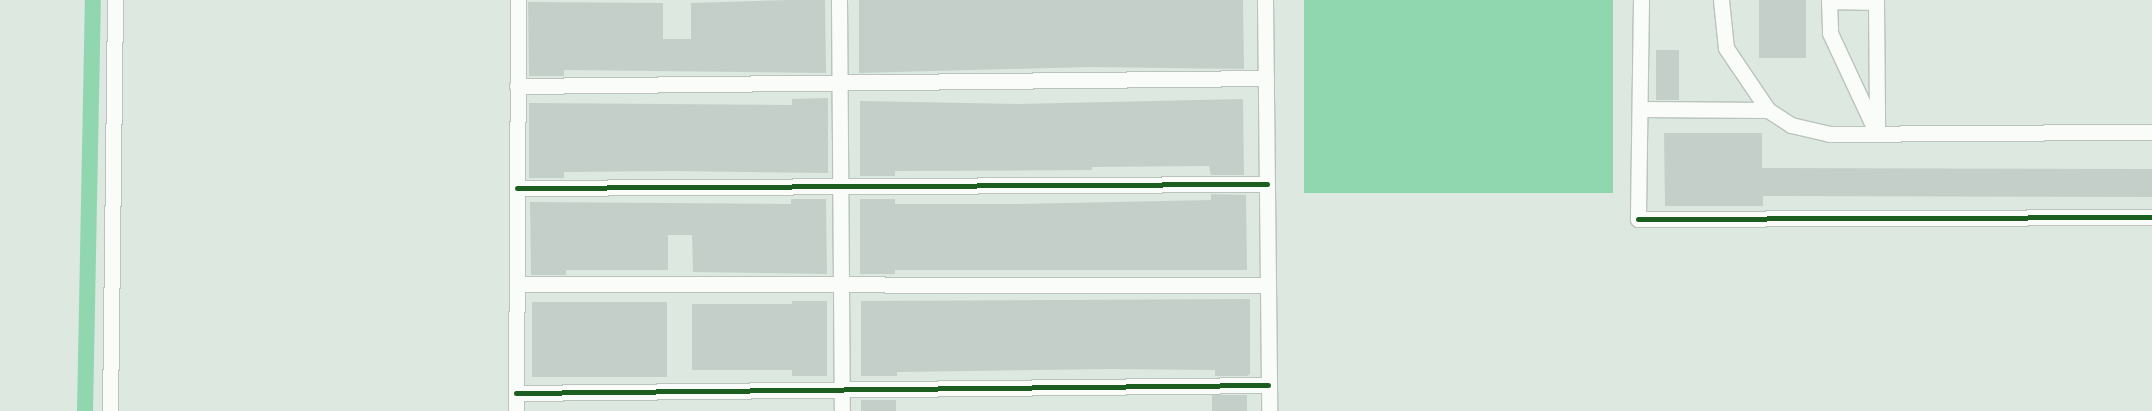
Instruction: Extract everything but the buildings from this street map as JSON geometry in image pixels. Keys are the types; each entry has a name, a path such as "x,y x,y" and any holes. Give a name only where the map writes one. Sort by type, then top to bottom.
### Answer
{"street":[{"path":"110,411 114,0"},
{"path":"516,411 518,0"},
{"path":"839,0 842,411"},
{"path":"1265,0 1268,411"},
{"path":"1640,0 1641,109 1638,219 2152,217"},
{"path":"1721,0 1726,48 1768,110 1791,125 1829,134 2152,132"},
{"path":"1829,1 1876,1 1877,134 1830,33 1829,1"},
{"path":"517,86 1266,78"},
{"path":"1641,109 1768,110"},
{"path":"517,188 1266,184"},
{"path":"517,284 1267,285"},
{"path":"516,393 1268,385"}],"shaded area":[{"path":"1304,0 1613,0 1613,193 1304,193"}],"waterway":[{"path":"85,411 93,0"}],"cycle path":[{"path":"517,188 1267,184"},
{"path":"1638,219 2152,217"},
{"path":"516,393 1268,385"}]}
